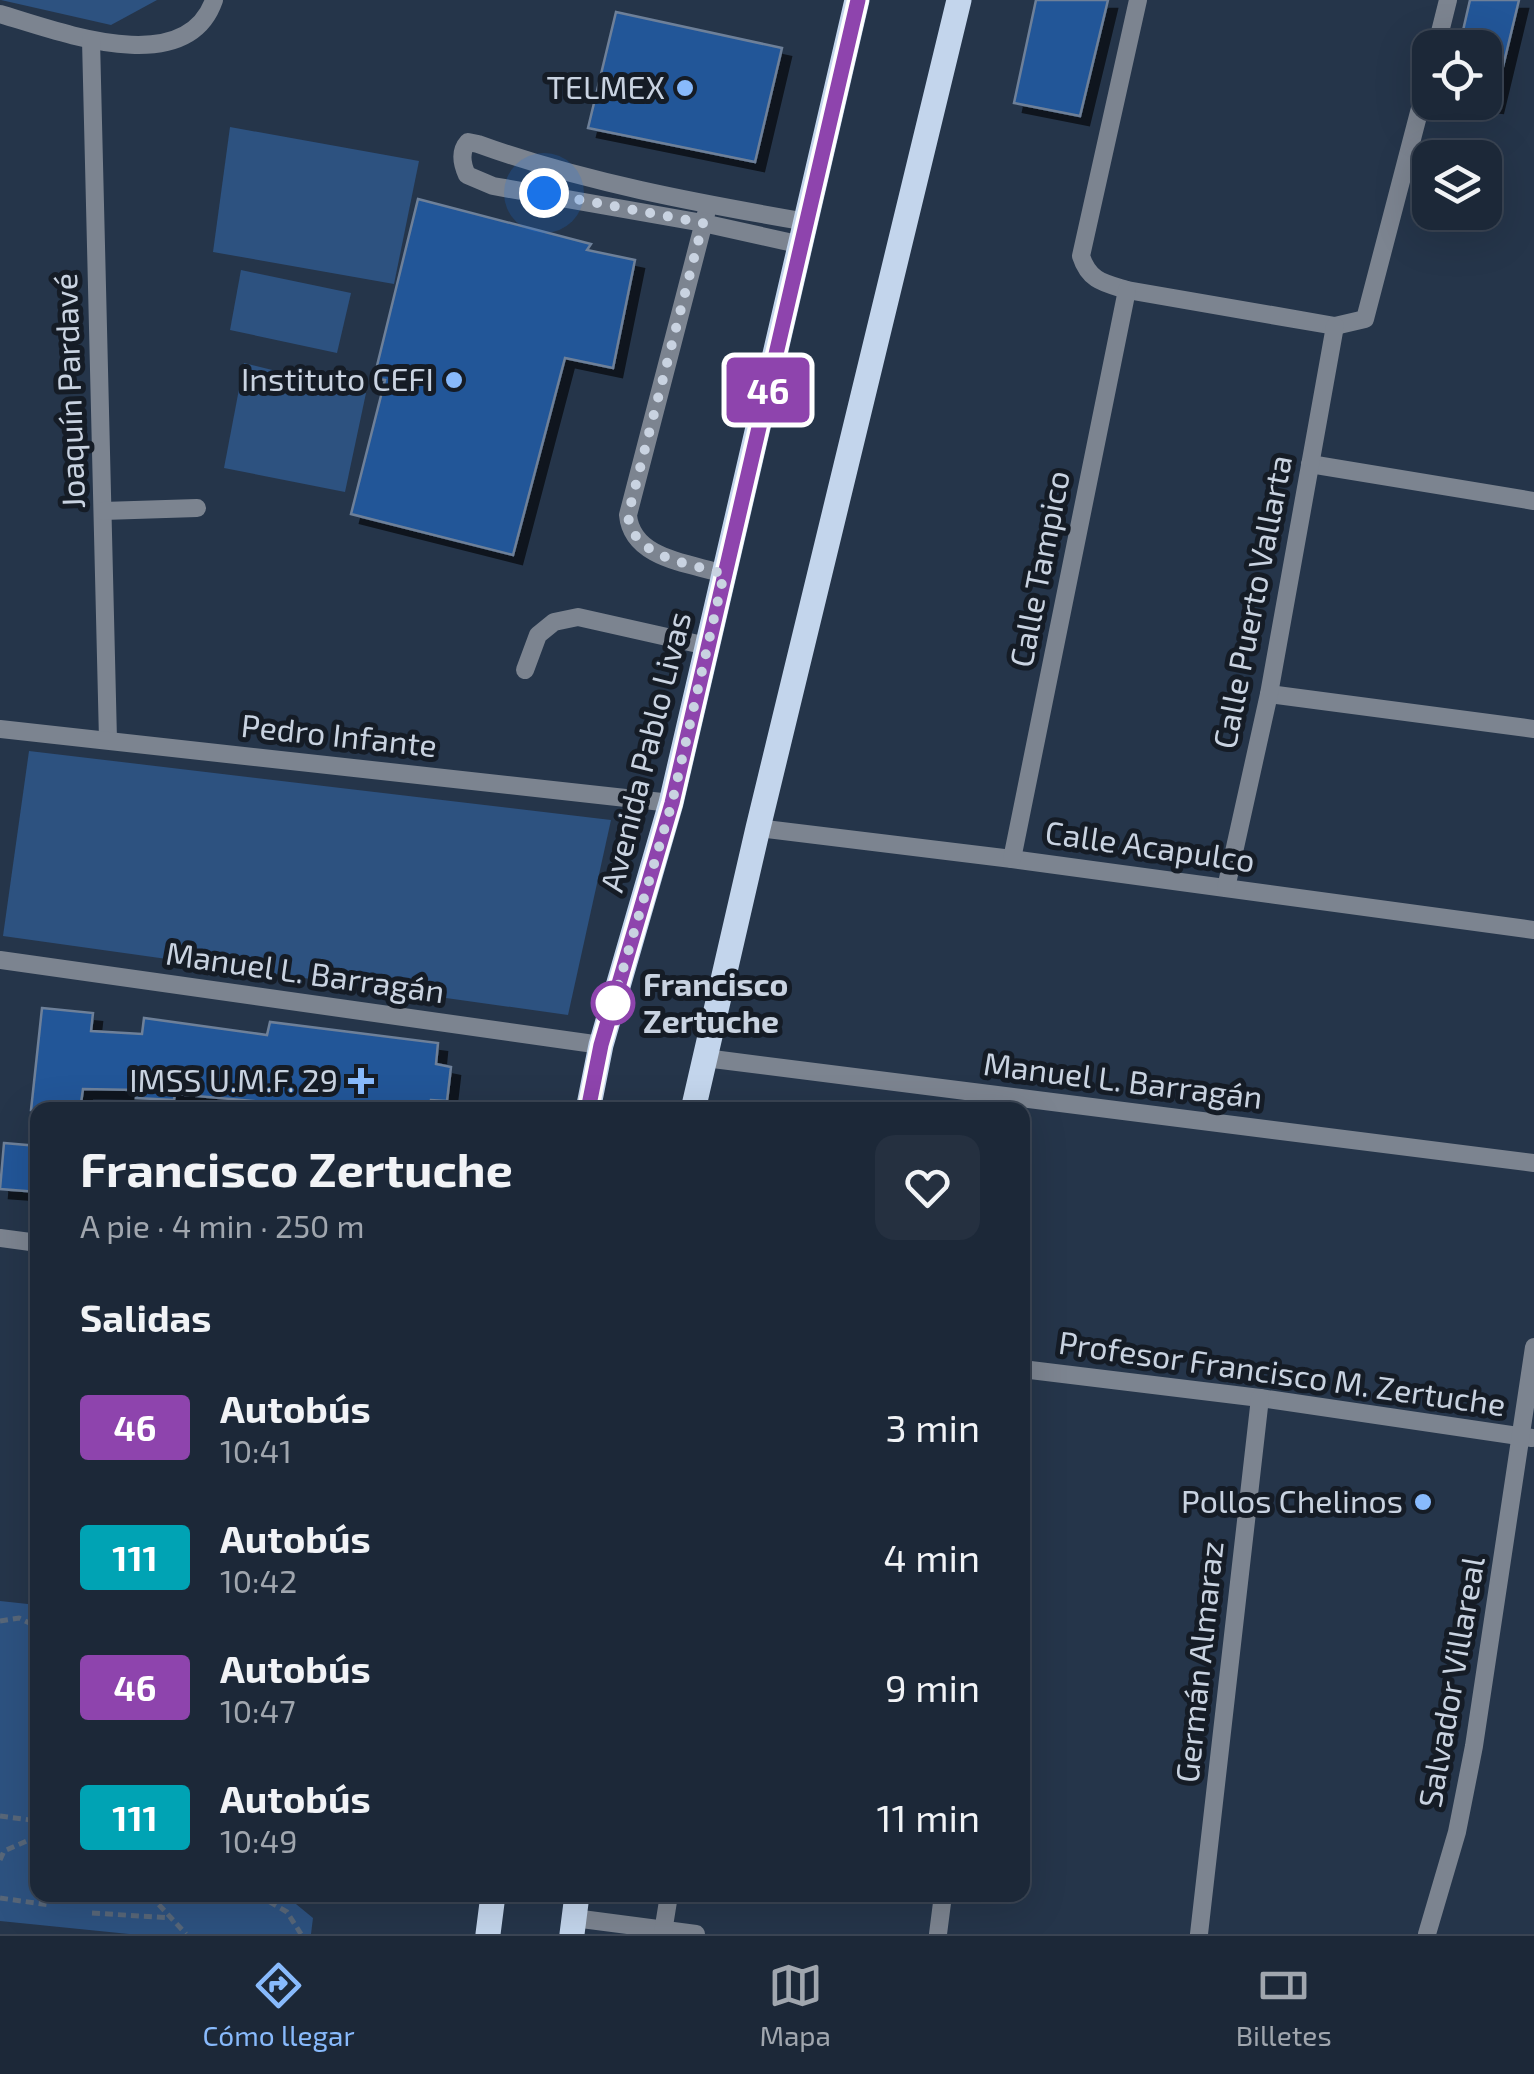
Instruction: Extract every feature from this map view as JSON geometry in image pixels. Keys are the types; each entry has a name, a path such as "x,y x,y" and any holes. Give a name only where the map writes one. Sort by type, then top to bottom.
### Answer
{"main road":[{"name":"Avenida Pablo Livas","path":"590,1102 601,1045 672,803 858,0"},
{"path":"695,1102 959,0"},
{"path":"488,1934 492,1902"}],"street":[{"path":"0,14 90,40 138,44 176,40 195,31 214,0"},
{"path":"1138,0 1081,256 1095,281 1335,326 1365,319 1417,120"},
{"path":"1440,30 1448,0"},
{"name":"Joaquín Pardavé","path":"90,40 108,740"},
{"path":"468,142 478,144 537,163 708,204 804,234 703,223 492,186 467,175 462,162 464,146 468,142"},
{"path":"708,204 628,515 634,537 643,546 724,574"},
{"name":"Calle Tampico","path":"1012,859 1127,290"},
{"name":"Calle Puerto Vallarta","path":"1226,888 1269,694 1335,326"},
{"path":"1310,464 1534,501"},
{"path":"103,510 197,508"},
{"path":"525,670 538,635 554,622 578,617 706,646"},
{"path":"1269,694 1534,729"},
{"name":"Pedro Infante","path":"0,729 672,803"},
{"name":"Calle Acapulco","path":"758,828 1534,930"},
{"name":"Manuel L. Barragán","path":"0,960 601,1045"},
{"name":"Manuel L. Barragán","path":"706,1058 1534,1163"},
{"path":"0,1238 30,1242"},
{"name":"Salvador Villareal","path":"1427,1934 1457,1832 1470,1764 1529,1437 1534,1347"},
{"name":"Profesor Francisco M. Zertuche","path":"1030,1370 1529,1437"},
{"name":"Germán Almaraz","path":"1199,1934 1260,1398"},
{"path":"663,1932 667,1902"},
{"path":"938,1934 942,1902"},
{"path":"575,1916 696,1934"}],"path":[{"path":"1,1620 20,1618 30,1624"},
{"path":"0,1816 30,1820"},
{"path":"0,1860 2,1851 30,1839"},
{"path":"0,1898 50,1905"},
{"path":"157,1902 186,1934"},
{"path":"270,1902 286,1912 301,1934"},
{"path":"92,1913 172,1918"}],"shaded area":[{"path":"1,0 157,0 111,25"},
{"path":"230,127 419,161 394,284 213,252"},
{"path":"241,270 351,293 337,353 230,330"},
{"path":"244,363 366,393 345,492 224,468"},
{"path":"29,751 611,820 568,1015 3,936"},
{"path":"0,1601 30,1604 30,1902 294,1902 313,1918 311,1934 129,1934 0,1921"}],"building":[{"path":"1036,0 1108,0 1080,116 1014,103"},
{"path":"1470,0 1519,0 1502,71 1502,30 1463,30"},
{"name":"TELMEX","path":"616,12 782,48 755,162 588,128"},
{"path":"418,199 591,244 587,250 635,260 613,368 565,358 513,555 351,514 385,380 374,378"},
{"name":"IMSS U.M.F. 29","path":"42,1008 93,1013 91,1031 142,1034 144,1018 267,1035 270,1022 438,1043 436,1064 451,1067 447,1101 263,1102 175,1094 174,1100 136,1098 137,1090 83,1089 81,1102 32,1102"},
{"path":"4,1143 30,1145 30,1191 0,1189"}],"bus line":[{"name":"46","path":"590,1102 601,1045 672,803 858,0"}],"place":[{"name":"TELMEX","path":"685,88"},
{"name":"Instituto CEFI","path":"454,380"},
{"name":"Francisco Zertuche","path":"613,1003"},
{"name":"IMSS U.M.F. 29","path":"361,1081"},
{"name":"Pollos Chelinos","path":"1423,1502"}],"route":[{"path":"544,193 703,223 628,515 629,527 643,546 724,574 672,803 611,1010 613,1003"}]}
